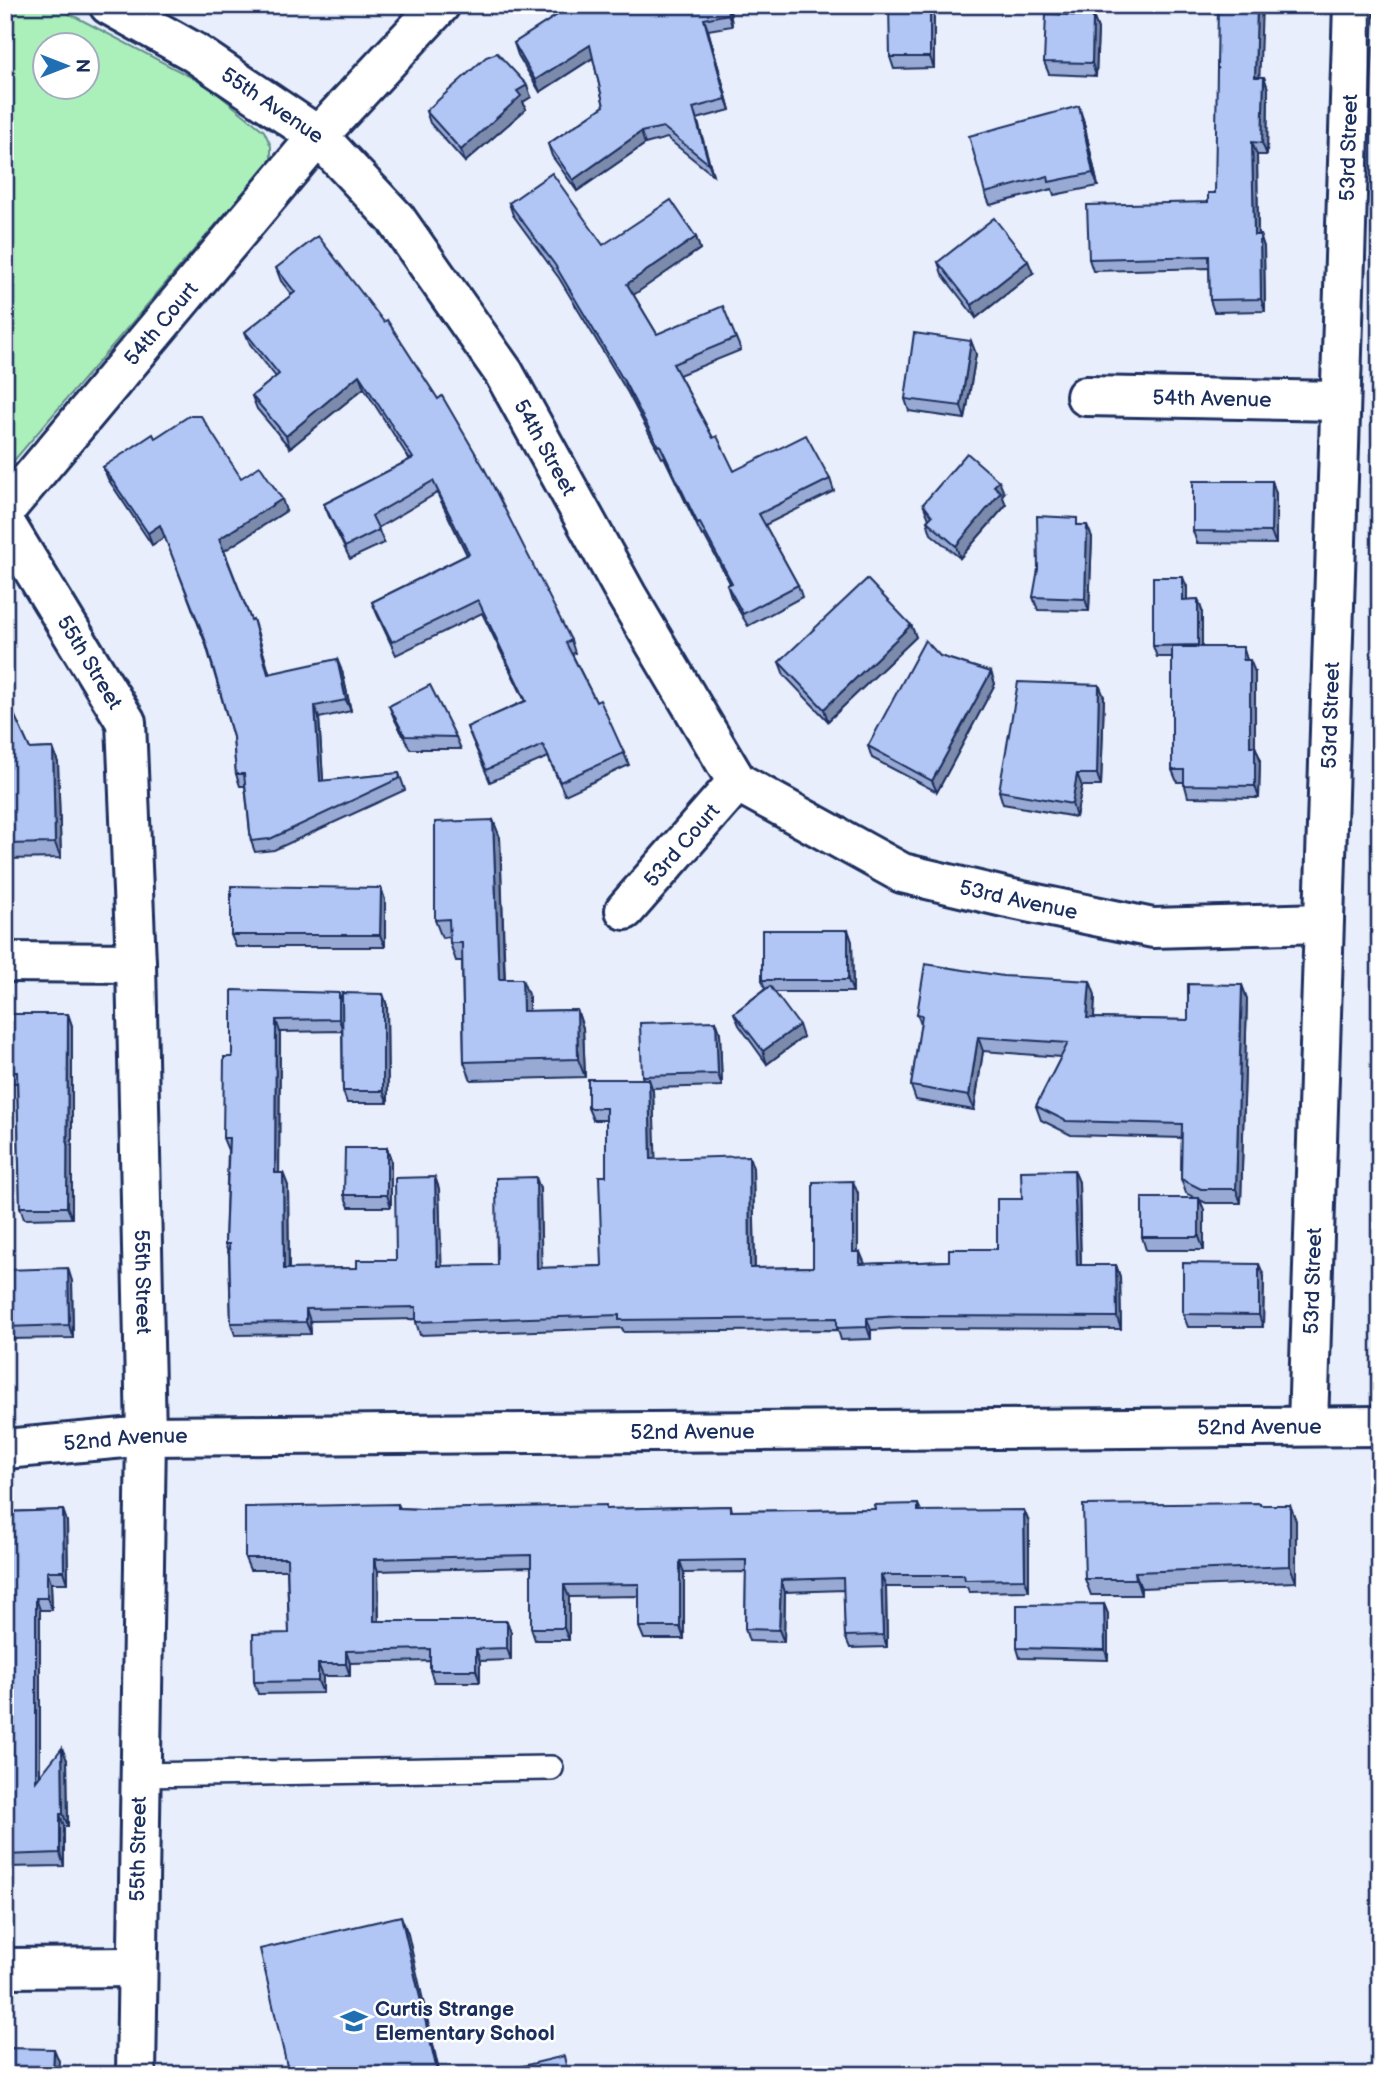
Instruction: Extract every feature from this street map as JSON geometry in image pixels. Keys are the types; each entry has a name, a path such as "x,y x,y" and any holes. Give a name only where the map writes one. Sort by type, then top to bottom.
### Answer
{"street":[{"name":"55th Avenue","path":"109,5 192,51 318,136 440,5"},
{"name":"53rd Street","path":"1308,1426 1353,5"},
{"name":"54th Court","path":"5,510 318,136"},
{"name":"54th Street","path":"318,136 396,219 504,373 627,596 737,782"},
{"name":"54th Avenue","path":"1086,396 1339,401"},
{"name":"55th Street","path":"5,523 126,722 136,963 146,1436 136,2075"},
{"name":"53rd Court","path":"625,909 737,782"},
{"name":"53rd Avenue","path":"737,782 902,873 1153,928 1323,923"},
{"path":"5,962 136,963"},
{"name":"52nd Avenue","path":"5,1448 146,1436 1380,1426"},
{"path":"5,1968 136,1967"}],"lane":[{"path":"139,1775 551,1768"}],"green space":[{"path":"5,5 53,5 208,86 264,131 271,146 271,160 5,471"}],"building":[{"path":"573,5 727,5 728,14 704,19 726,99 693,108 709,164 663,127 641,132 573,180 548,144 604,106 590,45 535,80 514,43"},
{"path":"889,5 930,5 930,57 890,57"},
{"path":"1218,5 1257,5 1255,77 1264,77 1262,143 1252,142 1254,235 1260,235 1261,299 1210,300 1209,256 1089,259 1087,205 1208,202 1208,193 1215,193"},
{"path":"1046,14 1093,16 1092,63 1044,62"},
{"path":"497,53 527,85 517,91 521,96 461,150 426,111 486,57"},
{"path":"1079,106 1093,173 1049,182 1048,176 985,193 969,136"},
{"path":"552,173 603,245 671,200 696,237 627,284 657,334 723,306 736,338 673,364 713,438 717,436 734,471 806,435 830,479 759,514 798,585 743,614 727,585 732,583 700,523 698,524 660,445 658,446 624,381 555,265 509,203"},
{"path":"994,218 1028,261 972,305 938,262"},
{"path":"318,236 384,322 387,320 438,399 442,396 484,468 571,640 566,643 596,702 600,700 624,753 560,782 543,745 486,770 467,727 526,701 478,600 392,642 372,602 469,554 433,481 372,516 379,530 345,547 324,504 413,458 359,375 286,436 252,396 279,374 245,332 295,292 276,268"},
{"path":"914,333 971,341 961,406 905,399"},
{"path":"189,416 201,416 241,478 260,466 282,499 219,539 251,620 253,619 268,674 337,659 346,700 315,706 320,781 399,773 400,778 270,839 251,841 244,774 236,774 233,737 206,642 160,525 148,533 103,467 153,434 155,438"},
{"path":"967,453 999,481 994,486 1001,492 956,546 927,521 932,516 923,504"},
{"path":"1193,481 1272,481 1271,532 1193,531"},
{"path":"1037,516 1077,518 1077,525 1087,525 1085,599 1033,597 1038,569"},
{"path":"1153,577 1183,577 1183,600 1198,599 1198,645 1153,646"},
{"path":"867,579 911,625 824,709 779,662"},
{"path":"925,640 940,656 991,672 932,781 868,746"},
{"path":"1172,647 1243,647 1243,660 1250,660 1250,746 1255,746 1255,786 1184,785 1184,770 1172,770"},
{"path":"1018,682 1099,685 1097,774 1077,774 1072,804 999,791"},
{"path":"430,685 456,737 405,736 389,706"},
{"path":"5,695 30,749 53,748 55,843 5,844"},
{"path":"493,820 499,979 522,979 523,1011 577,1010 578,1059 464,1062 462,943 450,943 449,919 435,920 435,822"},
{"path":"231,886 381,888 380,935 231,935"},
{"path":"762,930 848,930 848,980 762,980"},
{"path":"925,964 1003,976 1090,981 1087,1018 1188,1020 1188,984 1242,985 1236,1189 1201,1189 1181,1179 1182,1124 1066,1121 1036,1106 1068,1043 978,1037 969,1096 911,1086 922,1015 917,1014"},
{"path":"770,986 799,1025 763,1051 734,1013"},
{"path":"232,990 339,993 339,1019 276,1020 275,1173 283,1173 284,1269 357,1268 357,1260 396,1260 395,1178 435,1177 437,1266 497,1265 496,1178 536,1177 537,1268 602,1266 599,1176 606,1176 606,1108 588,1108 588,1079 649,1079 651,1159 749,1156 750,1268 813,1267 813,1182 853,1181 853,1252 860,1252 860,1264 949,1261 949,1249 997,1249 997,1199 1022,1199 1021,1171 1074,1170 1077,1265 1116,1265 1117,1317 902,1316 867,1318 867,1327 837,1328 837,1318 619,1320 619,1315 416,1322 416,1307 306,1309 306,1322 231,1323 229,1244 225,1244 229,1138 223,1138 224,1057 232,1057"},
{"path":"342,993 383,994 383,1091 343,1091"},
{"path":"5,1014 68,1014 67,1207 20,1207 17,1072 5,1072"},
{"path":"716,1021 718,1074 642,1076 640,1023"},
{"path":"345,1148 387,1148 387,1195 344,1195"},
{"path":"1142,1198 1199,1198 1199,1237 1142,1237"},
{"path":"1183,1263 1259,1264 1259,1315 1183,1314"},
{"path":"68,1268 69,1325 5,1327 5,1270"},
{"path":"398,1504 398,1508 421,1509 606,1505 606,1509 731,1506 731,1511 875,1509 874,1505 918,1504 918,1511 1024,1510 1025,1579 965,1580 964,1575 881,1575 883,1635 845,1636 843,1578 781,1580 779,1630 745,1629 746,1560 680,1561 680,1627 639,1627 639,1584 564,1585 564,1628 531,1628 531,1555 374,1559 374,1621 507,1621 507,1648 476,1649 476,1670 430,1670 430,1649 346,1651 346,1664 318,1664 318,1681 254,1682 253,1634 289,1633 287,1558 245,1558 245,1507"},
{"path":"1083,1505 1290,1505 1290,1566 1135,1572 1136,1579 1085,1579"},
{"path":"63,1510 64,1571 47,1571 47,1598 36,1598 36,1781 62,1748 63,1814 60,1814 60,1853 5,1855 5,1512"},
{"path":"1104,1604 1105,1650 1017,1648 1017,1605"},
{"path":"1375,1616 1380,1616 1380,1667 1374,1666"},
{"name":"Curtis Strange Elementary School","path":"401,1916 438,2075 289,2075 260,1949"},
{"path":"5,2048 54,2049 53,2075 5,2075"},
{"path":"564,2056 568,2075 486,2075"}],"place":[{"name":"Curtis Strange Elementary School","path":"354,2021"}]}
